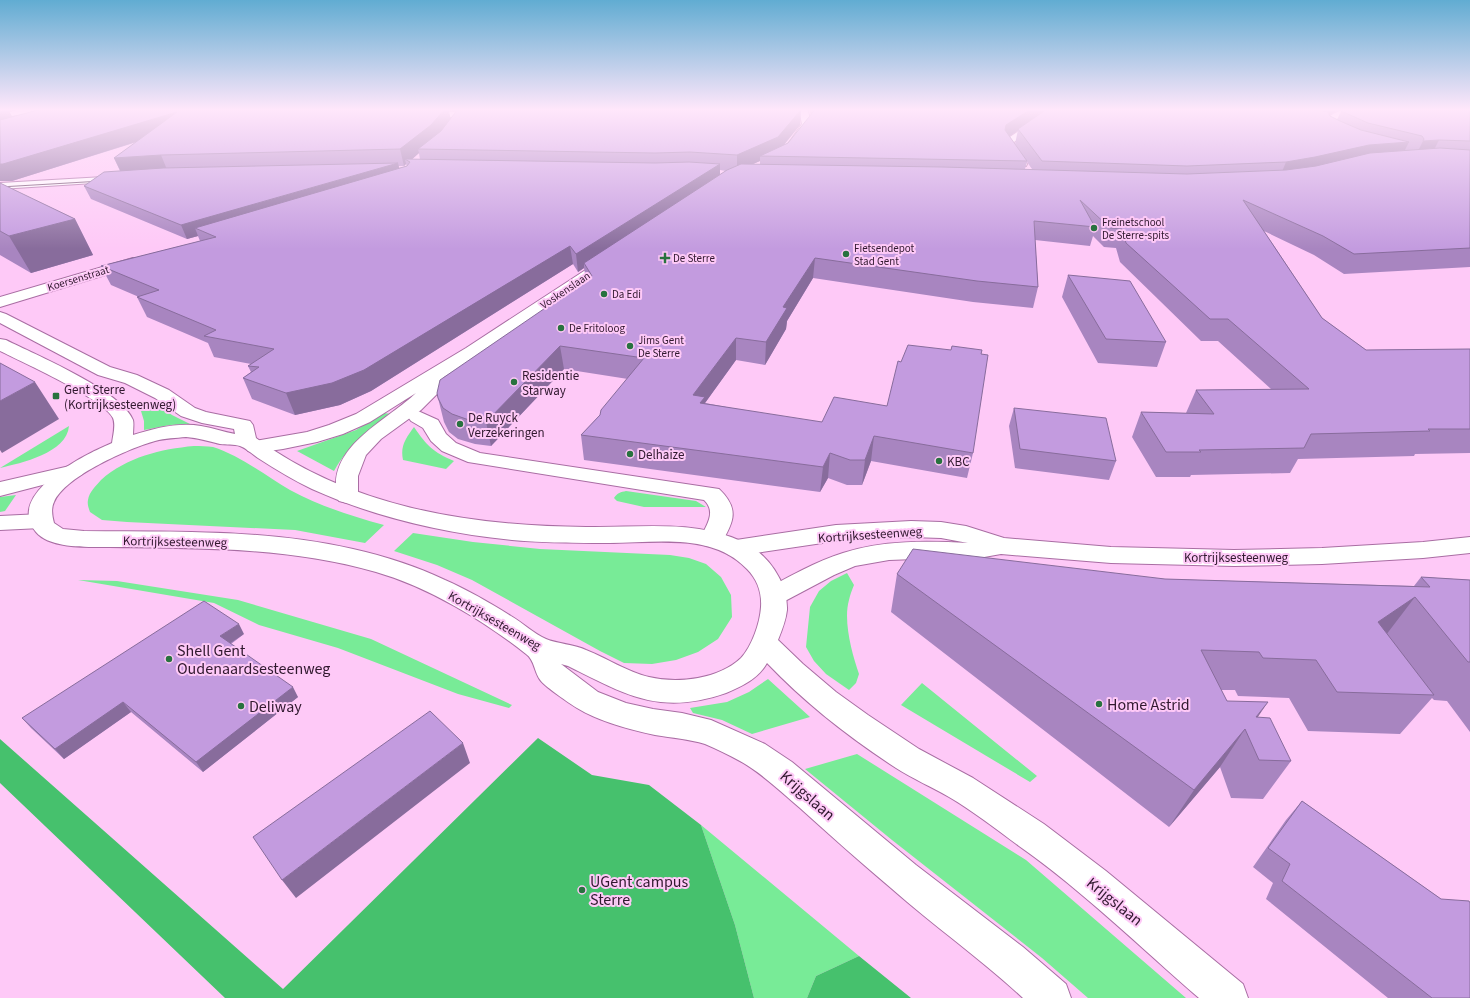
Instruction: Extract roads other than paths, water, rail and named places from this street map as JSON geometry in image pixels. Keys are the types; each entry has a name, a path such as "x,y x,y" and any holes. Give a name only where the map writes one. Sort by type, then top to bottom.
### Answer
{"main road":[{"path":"1015,156 1027,172"},
{"path":"0,186 130,178"},
{"name":"Voskenslaan","path":"251,444 300,441 324,435 363,418 472,352 620,254"},
{"name":"Koersenstraat","path":"0,302 147,257"},
{"path":"0,317 104,371 148,387 162,394 188,412 202,417 243,426 251,444"},
{"path":"0,344 112,404 123,419 122,447"},
{"name":"Voskenslaan","path":"347,496 347,476 357,453 374,435 414,406 472,352"},
{"path":"418,417 430,424 438,437 449,447 475,458 711,494 720,502 723,512 712,539"},
{"name":"Kortrijksesteenweg","path":"186,431 201,432 220,438 251,444 316,482 347,496 390,511 441,523 495,531 590,536 682,534 712,539 736,548 754,561 767,577 774,596 773,618 753,665 726,681 696,690 662,692 625,682 574,655 540,648 470,603 426,581 391,568 308,547 252,542 84,539 60,536 47,530 40,521 41,509 46,497 56,484 74,471 122,447 146,437 186,431"},
{"path":"0,489 74,471"},
{"path":"0,523 40,521"},
{"name":"Kortrijksesteenweg","path":"736,548 836,534 912,529 941,530 966,534 1002,546 1111,556 1234,558 1329,556 1470,545"},
{"name":"Kortrijksesteenweg","path":"774,596 825,568 851,559 889,552 942,550 973,551 1002,546"},
{"name":"Krijgslaan","path":"764,642 793,672 858,724 908,759 962,788 1032,835 1094,883 1229,998"},
{"name":"Krijgslaan","path":"540,648 551,673 588,700 622,714 653,722 682,726 711,734 754,753 781,772 904,877 1010,960 1052,998"}],"tram line":[{"path":"0,187 102,181"}],"place":[{"name":"Freinetschool De Sterre-spits","path":"1094,228"},
{"name":"Fietsendepot Stad Gent","path":"846,254"},
{"name":"De Sterre","path":"665,258"},
{"name":"Da Edi","path":"604,294"},
{"name":"De Fritoloog","path":"561,328"},
{"name":"Jims Gent De Sterre","path":"630,346"},
{"name":"Residentie Starway","path":"514,382"},
{"name":"Gent Sterre (Kortrijksesteenweg)","path":"56,396"},
{"name":"De Ruyck Verzekeringen","path":"460,424"},
{"name":"Delhaize","path":"630,454"},
{"name":"KBC","path":"939,461"},
{"name":"Shell Gent Oudenaardsesteenweg","path":"169,659"},
{"name":"Home Astrid","path":"1099,704"},
{"name":"Deliway","path":"241,706"},
{"name":"UGent campus Sterre","path":"582,890"}]}
